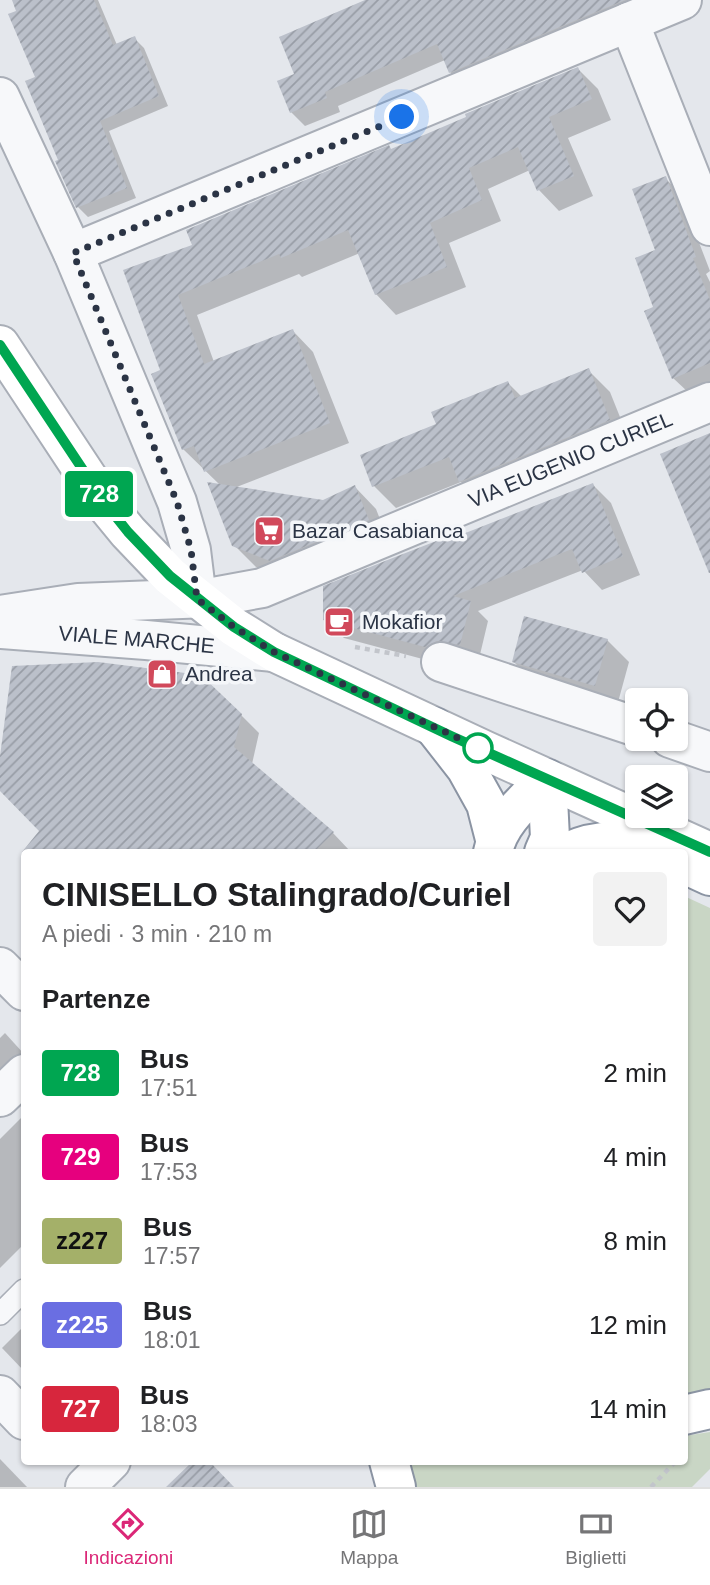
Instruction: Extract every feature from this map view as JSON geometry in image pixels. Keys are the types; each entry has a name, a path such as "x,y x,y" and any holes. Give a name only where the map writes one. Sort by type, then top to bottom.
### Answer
{"main road":[{"path":"0,345 116,517 140,547 197,599 234,627 274,652 710,852"},
{"path":"434,727 466,768 486,803 494,846"},
{"path":"494,846 511,815 547,779"},
{"path":"545,849 550,838 547,779"},
{"path":"576,849 603,841 636,843 653,849"},
{"path":"688,866 710,876"},
{"path":"688,1414 710,1409"},
{"path":"390,1465 396,1487"}],"street":[{"path":"73,253 682,0"},
{"path":"629,22 710,226"},
{"path":"0,97 73,253 177,502 191,550 197,599"},
{"name":"VIA EUGENIO CURIEL","path":"197,599 237,594 270,585 710,402"},
{"name":"VIALE MARCHE","path":"0,615 78,603 197,599"},
{"name":"VIALE MARCHE","path":"0,629 274,652"},
{"path":"441,662 625,723"},
{"path":"688,744 710,752"},
{"path":"0,967 21,988"},
{"path":"0,1097 21,1076"},
{"path":"0,1395 21,1417"}],"lane":[{"path":"0,1314 21,1293"}],"path":[{"path":"327,677 342,645 441,662"},
{"path":"650,1487 672,1465"}],"green space":[{"path":"688,898 710,908 710,1399 688,1404"},
{"path":"710,1432 710,1469 692,1487 414,1487 409,1465 688,1465 688,1435"}],"building":[{"path":"12,0 94,0 113,45 135,36 159,96 100,121 127,188 76,208 25,81 35,77 8,14 16,11"},
{"path":"365,0 625,0 449,73 437,44 325,92 327,98 290,113 277,81 294,74 279,37"},
{"path":"578,67 592,99 549,117 574,176 537,191 518,147 469,168 482,200 430,223 447,267 375,295 348,230 281,258 279,254 178,295 204,364 293,329 330,423 204,472 194,446 182,450 151,374 160,370 123,270 192,245 186,230 389,145 391,149 466,117 465,114"},
{"path":"666,176 710,300 710,363 672,379 644,311 653,307 635,258 655,250 632,189"},
{"path":"589,368 610,420 459,482 449,457 372,487 360,455 436,424 431,412 508,381 515,398"},
{"path":"710,433 710,573 709,573 660,454"},
{"path":"207,482 323,500 355,485 369,520 270,561 232,546"},
{"path":"593,483 623,556 582,573 572,549 453,596 471,601 460,645 437,641 425,647 323,620 323,586"},
{"path":"524,616 608,639 595,686 512,662"},
{"path":"98,662 201,675 242,714 234,747 334,832 317,849 24,849 39,831 0,791 0,756 12,666"},
{"path":"189,1465 213,1465 234,1487 166,1487"}],"bus line":[{"name":"728","path":"0,345 105,503 140,547 197,599 234,627 274,652 451,736 710,852"}],"place":[{"name":"Bazar Casabianca","path":"269,531"},
{"name":"Mokafior","path":"339,622"},
{"name":"Andrea","path":"162,674"}],"route":[{"path":"402,117 73,253 177,502 188,534 197,599 274,652 486,751 478,748"}]}
